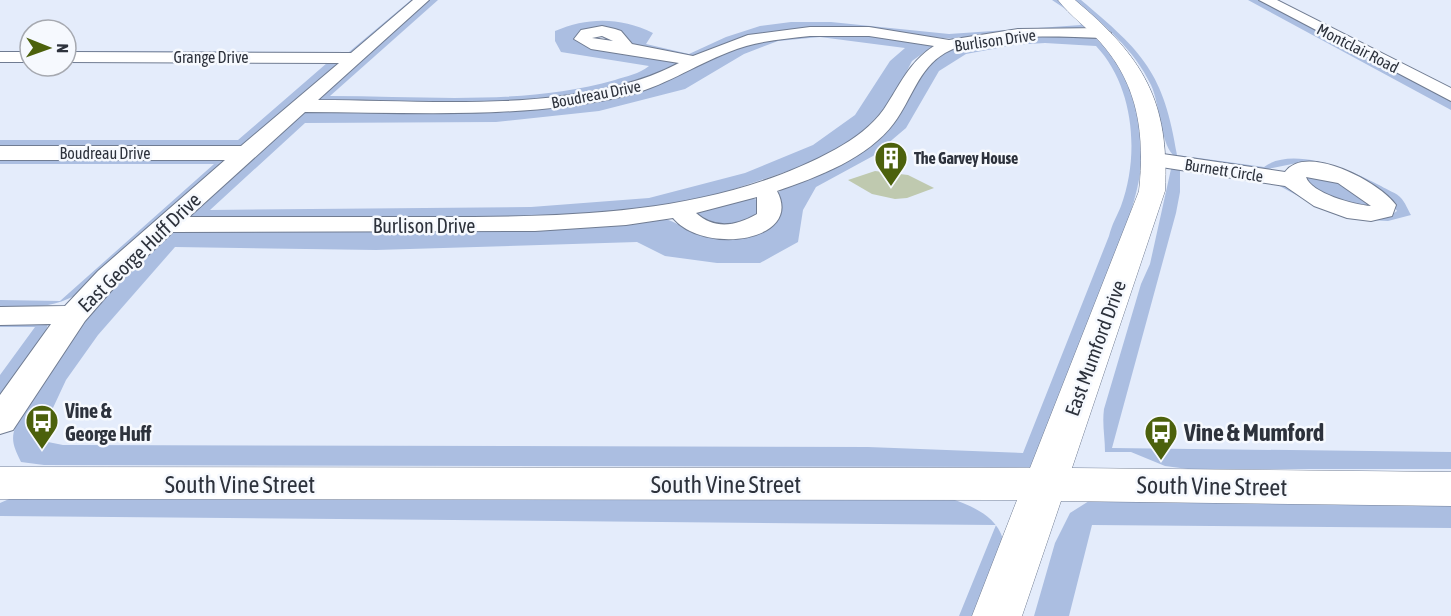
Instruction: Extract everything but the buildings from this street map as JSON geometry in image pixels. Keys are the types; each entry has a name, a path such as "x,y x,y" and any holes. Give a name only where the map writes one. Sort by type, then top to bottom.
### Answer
{"street":[{"name":"East George Huff Drive","path":"0,421 73,315 108,277 422,0"},
{"name":"East Mumford Drive","path":"997,616 1152,191 1156,160 1146,101 1135,75 1115,45 1066,0"},
{"name":"Montclair Road","path":"1266,0 1451,95"},
{"name":"Boudreau Drive","path":"303,106 546,103 634,88 671,75 694,61 747,40 810,30 875,33 950,45"},
{"name":"Burlison Drive","path":"167,224 549,225 642,217 681,210 764,188 830,160 876,130 887,118 909,76 920,64 950,45 1025,34 1103,33"},
{"path":"627,48 694,61"},
{"path":"0,57 18,57"},
{"name":"Grange Drive","path":"78,57 357,58"},
{"name":"Boudreau Drive","path":"0,153 247,153"},
{"name":"Burnett Circle","path":"1156,160 1292,180"},
{"path":"681,210 688,222 706,230 730,233 753,228 769,217 770,200 764,188"},
{"path":"0,316 73,315"},
{"name":"South Vine Street","path":"0,483 1047,484 1451,489"}],"shaded area":[{"path":"411,0 417,0 351,54 78,55 78,51 349,52"},
{"path":"428,0 438,0 330,96 474,98 545,93 615,80 637,73 649,66 561,52 555,41 555,31 592,21 616,22 641,28 653,33 646,44 689,54 726,37 760,26 791,22 831,22 949,34 1081,25 1073,14 1052,0 1058,0 1088,27 956,39 809,28 750,36 692,58 639,49 617,31 598,29 579,33 577,37 598,47 658,55 683,63 656,79 618,90 572,98 469,104 320,101 318,98"},
{"path":"1074,0 1081,0 1102,18 1135,50 1147,66 1165,104 1177,155 1264,167 1276,161 1291,159 1306,159 1323,163 1355,174 1394,193 1399,196 1411,215 1388,221 1350,219 1328,212 1274,183 1391,215 1397,211 1388,198 1313,164 1297,163 1263,170 1173,155 1165,141 1154,93 1144,72 1117,38"},
{"path":"1248,0 1259,0 1451,99 1451,110"},
{"path":"849,33 933,46 912,61 891,102 860,134 834,152 800,167 698,201 572,218 195,220 186,216 304,112 568,104 771,36","holes":["820,37 905,48 890,61 855,115 813,145 745,173 649,198 531,207 210,210 305,123 496,122 599,111 685,89 744,54 778,41"]},
{"path":"1010,36 1095,37 1105,46 1121,69 1138,111 1141,125 1140,177 1129,218 1034,467 44,465 21,462 16,452 13,439 16,425 68,344 98,305 165,236 183,230 664,219 694,233 718,237 728,235 747,226 775,206 778,193 785,186 902,105 936,55 967,43","holes":["1045,43 1096,46 1109,62 1126,101 1131,144 1127,186 1023,453 868,447 63,445 38,440 66,380 98,335 175,247 376,250 637,242 665,256 717,263 760,263 798,242 803,210 816,187 873,156 906,128 939,71 966,54 1014,45"]},
{"path":"78,59 344,62 247,144 236,148 0,149 0,140 238,140 327,63 78,62"},
{"path":"0,155 221,157 224,162 85,290 63,301 44,306 0,306 0,300 60,301 214,164 0,164"},
{"path":"1177,166 1252,177 1274,183 1180,168 1180,192 1176,213 1112,448 1451,452 1451,469 1188,469 1165,466 1131,452 1105,452 1104,409 1141,284 1150,264 1171,169"},
{"path":"1311,172 1367,194 1373,209 1343,205 1302,180"},
{"path":"748,198 760,200 763,207 749,224 710,225 691,213"},
{"path":"0,321 46,322 48,324 46,331 0,399 0,375 35,327 0,327"},
{"path":"16,496 947,497 981,512 996,525 0,516 0,503"},
{"path":"1451,500 1451,528 1092,525 1069,616 1034,616 1055,543 1070,513 1089,501"},
{"path":"996,525 1003,539 976,616 959,616"}],"place":[{"name":"The Garvey House","path":"891,187"},
{"name":"Vine & George Huff","path":"42,450"},
{"name":"Vine & Mumford","path":"1161,461"}]}
